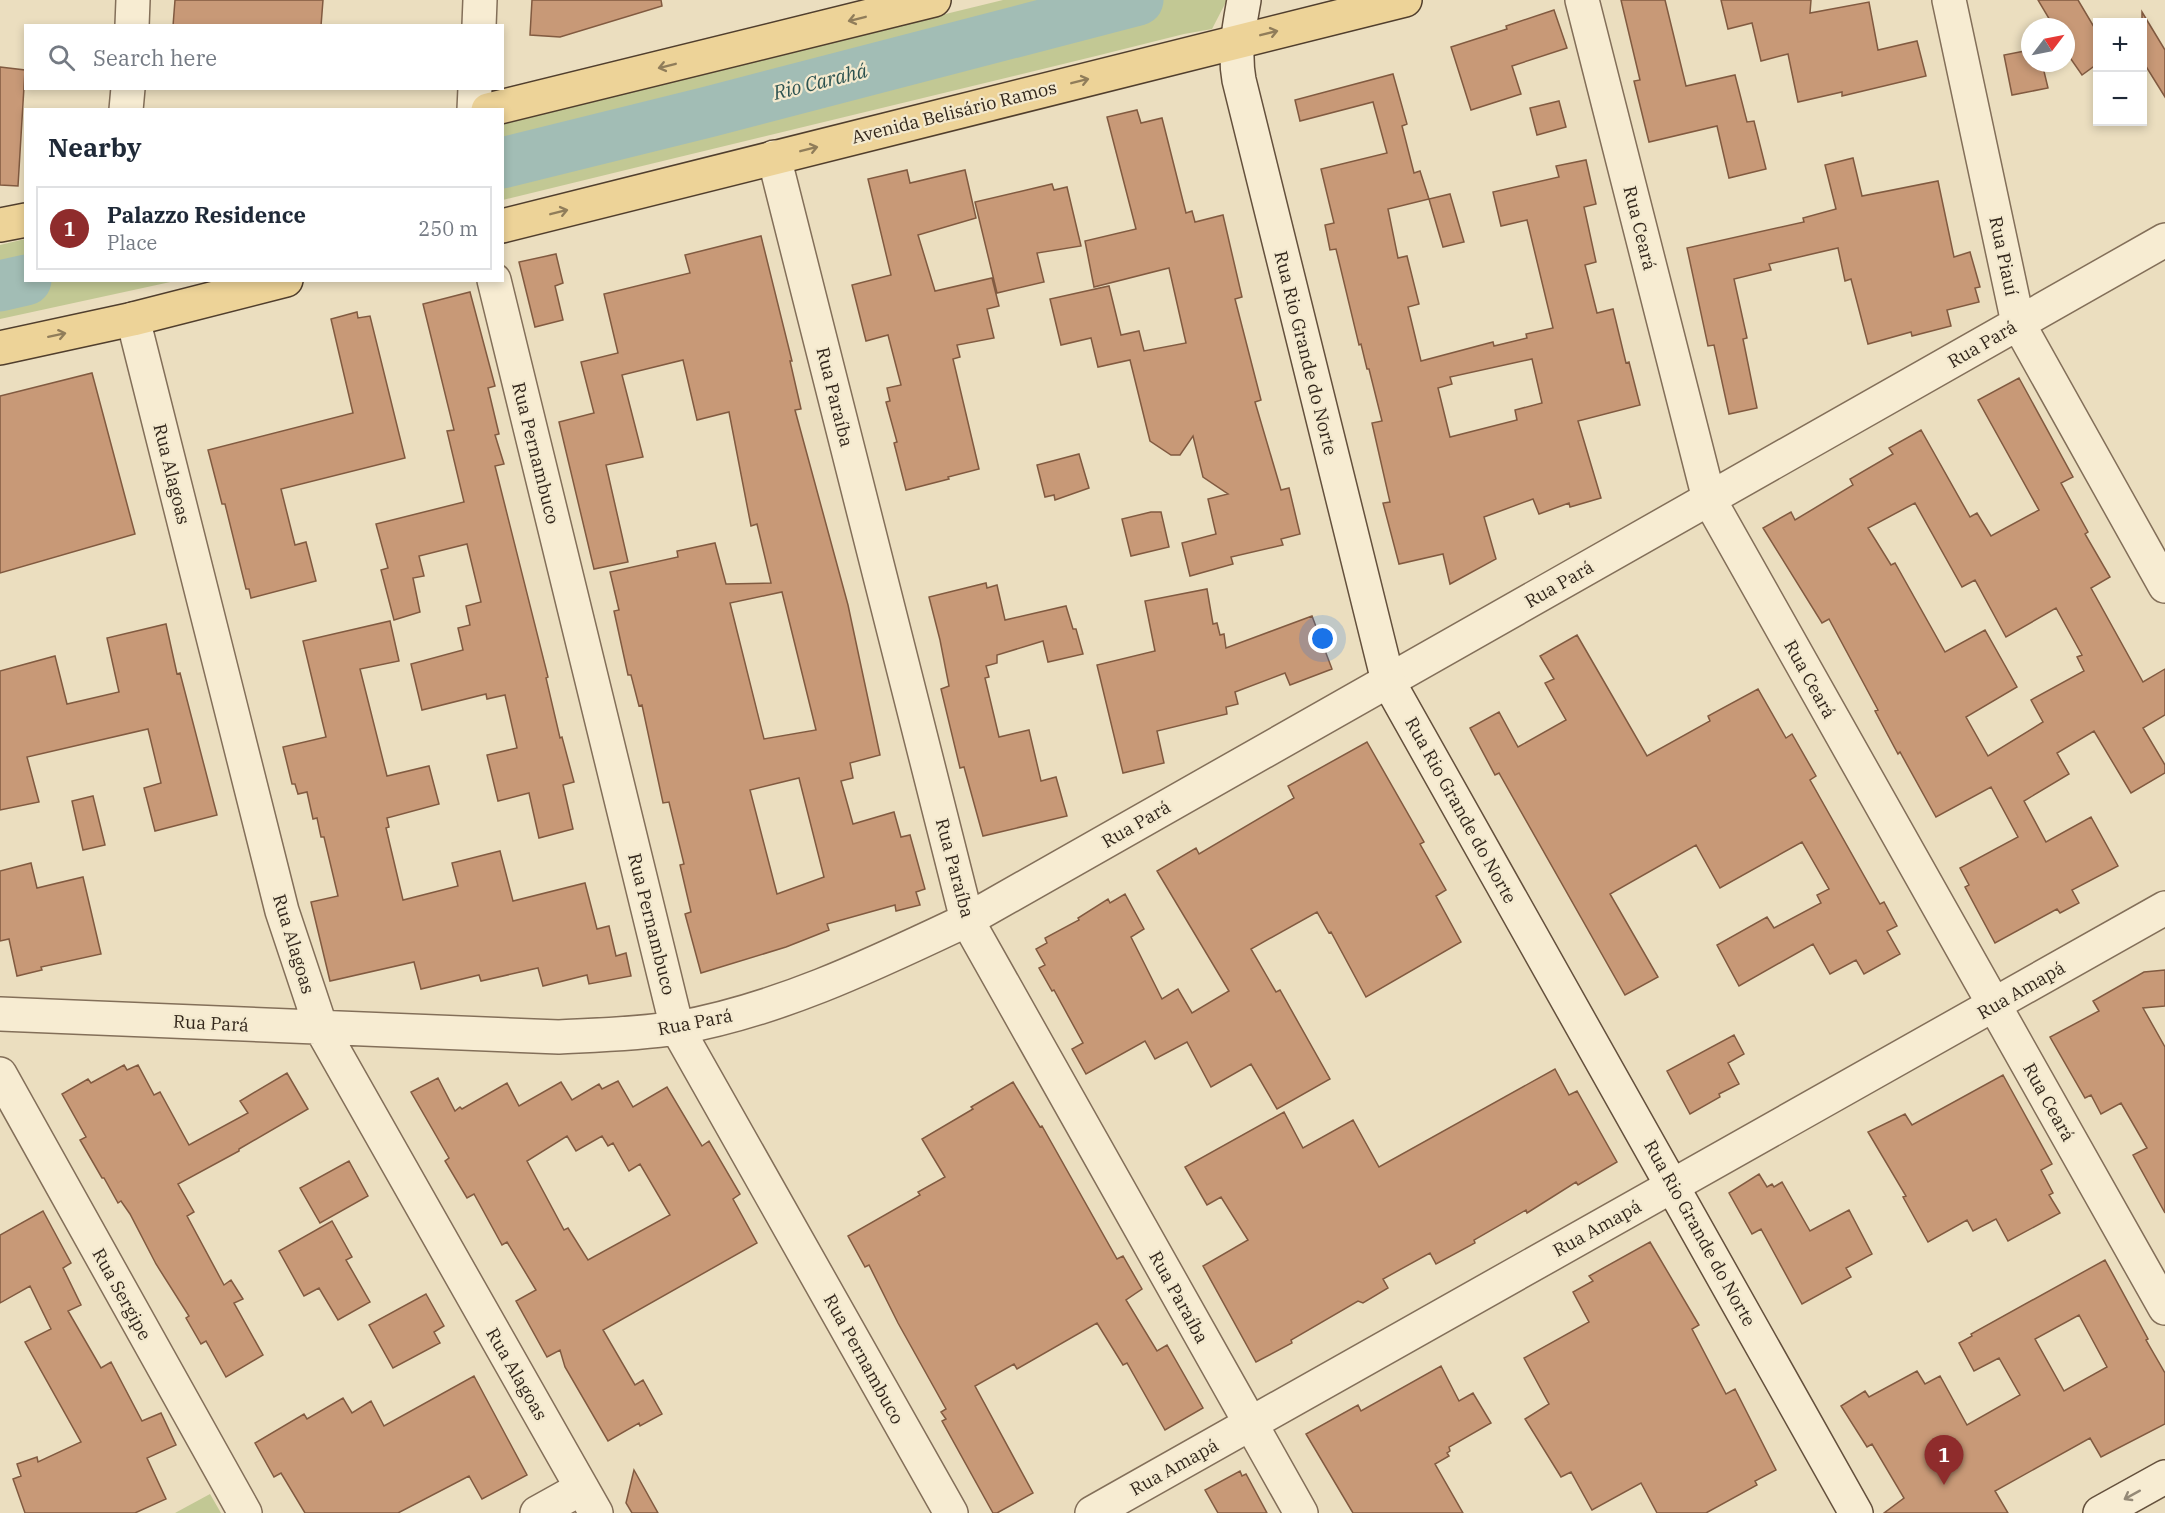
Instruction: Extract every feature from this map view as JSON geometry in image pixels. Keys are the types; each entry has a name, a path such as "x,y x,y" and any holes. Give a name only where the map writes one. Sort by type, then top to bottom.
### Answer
{"main road":[{"path":"496,108 893,5 934,0"},
{"name":"Avenida Belisário Ramos","path":"504,226 774,158 1240,20 1405,0"},
{"path":"0,225 24,220"},
{"path":"0,348 133,319 278,282"}],"street":[{"path":"132,24 133,0"},
{"path":"478,24 480,0"},
{"name":"Rua Ceará","path":"1582,0 1709,499 2165,1308"},
{"name":"Rua Piauí","path":"1949,0 2018,323 2165,586"},
{"name":"Rua Rio Grande do Norte","path":"1240,20 1235,60 1243,100 1388,681 1856,1513"},
{"path":"126,108 128,90"},
{"path":"474,108 475,90"},
{"name":"Rua Paraíba","path":"774,158 967,920 1301,1513"},
{"name":"Rua Pará","path":"0,1014 559,1037 625,1034 677,1028 739,1014 806,991 881,961 967,920 2165,240"},
{"name":"Rua Pernambuco","path":"494,282 677,1028 951,1513"},
{"name":"Rua Alagoas","path":"133,319 282,911 321,1028 589,1500"},
{"name":"Rua Amapá","path":"1092,1513 2165,908"},
{"name":"Rua Sergipe","path":"0,1074 245,1513"},
{"path":"2100,1513 2165,1477"},
{"path":"537,1513 589,1500"}],"green space":[{"path":"1003,0 1227,0 1212,29 504,200 504,122"},
{"path":"24,239 24,282 170,282 0,319 0,245"},
{"path":"210,1494 221,1513 175,1513"}],"building":[{"path":"175,0 323,0 321,24 173,24"},
{"path":"532,0 661,0 662,6 560,37 530,35"},
{"path":"1621,0 1665,0 1686,86 1735,75 1747,122 1754,121 1766,169 1729,178 1717,126 1649,142 1634,81 1640,80"},
{"path":"1721,0 1811,0 1810,13 1869,2 1878,50 1917,41 1926,76 1842,96 1842,92 1798,102 1788,54 1761,61 1752,23 1728,29"},
{"path":"2038,0 2078,0 2093,25 2093,67 2082,75 2075,65 2075,18 2049,18"},
{"path":"1554,10 1567,48 1512,66 1521,94 1471,110 1451,47 1507,29 1506,26"},
{"path":"2147,20 2165,50 2165,97 2147,68"},
{"path":"2021,52 2021,72 2044,72 2048,88 2012,95 2004,55"},
{"path":"0,67 24,70 24,87 18,186 0,185"},
{"path":"1393,74 1407,124 1402,126 1414,173 1420,171 1429,199 1388,209 1398,258 1407,256 1419,304 1408,307 1421,361 1493,342 1494,346 1527,338 1526,334 1553,328 1527,220 1501,226 1493,192 1559,177 1556,166 1586,160 1596,204 1584,207 1596,262 1585,265 1597,313 1613,309 1626,363 1629,362 1640,405 1578,421 1601,498 1570,507 1569,503 1539,514 1533,499 1484,517 1496,559 1450,584 1443,554 1399,564 1383,503 1390,502 1372,423 1382,421 1369,369 1367,369 1361,344 1359,345 1336,249 1330,250 1325,225 1334,223 1321,169 1387,153 1373,102 1300,121 1295,100","holes":["1532,359 1542,403 1515,410 1517,420 1450,437 1438,388 1452,384 1450,377"]},
{"path":"1559,101 1566,127 1537,135 1530,108"},
{"path":"1137,110 1141,123 1162,118 1186,213 1192,211 1195,222 1223,215 1242,297 1235,299 1261,400 1255,402 1281,490 1289,488 1300,534 1281,539 1283,545 1231,557 1233,564 1190,576 1182,543 1216,534 1208,499 1228,494 1203,477 1193,436 1180,455 1171,455 1150,441 1130,360 1098,367 1091,338 1061,345 1050,299 1109,286 1121,335 1139,331 1144,351 1186,343 1169,268 1094,287 1085,241 1136,229 1107,117"},
{"path":"1853,158 1862,196 1938,181 1954,257 1970,252 1980,287 1975,288 1979,302 1947,310 1951,326 1912,336 1911,332 1868,344 1851,279 1845,281 1838,248 1769,264 1771,270 1734,279 1747,338 1743,339 1757,408 1729,414 1714,345 1708,346 1687,248 1804,222 1803,218 1836,209 1825,165"},
{"path":"907,170 910,183 965,170 976,218 918,235 935,291 992,278 999,306 987,309 994,338 957,345 960,357 953,359 979,469 906,490 894,443 897,442 886,402 890,401 887,388 901,385 888,335 866,341 852,285 891,275 868,179"},
{"path":"1052,184 1054,190 1067,187 1081,246 1037,253 1044,282 997,293 975,202"},
{"path":"1450,194 1464,242 1443,247 1429,199"},
{"path":"761,236 792,361 790,361 801,409 795,410 848,605 880,755 850,763 853,778 841,781 853,824 894,812 901,837 910,835 925,889 916,892 920,905 896,911 895,905 827,924 829,930 786,947 701,973 685,914 691,912 680,865 684,864 669,802 663,803 642,705 639,706 631,675 628,675 614,611 619,610 610,572 678,557 677,551 715,543 726,584 771,583 757,524 751,526 729,412 697,420 683,360 622,375 643,457 606,465 628,562 594,569 559,422 594,413 581,362 618,353 604,294 690,273 685,255","holes":["782,592 816,730 764,739 730,603","799,778 824,877 777,894 750,790"]},
{"path":"556,254 563,283 555,286 563,320 535,327 519,262"},
{"path":"470,292 495,386 488,388 499,434 495,435 504,464 495,466 548,677 546,678 560,738 562,737 574,782 563,785 573,829 539,838 529,793 498,801 487,755 517,748 505,695 487,699 486,694 422,710 411,664 463,650 458,628 470,625 466,606 481,602 467,544 419,556 424,576 413,578 420,612 394,620 381,570 388,568 376,524 464,502 447,431 454,430 423,304"},
{"path":"357,312 358,318 370,316 405,458 281,489 295,545 306,542 316,581 251,598 249,589 246,589 225,504 222,504 208,450 353,413 331,319"},
{"path":"92,373 135,534 0,573 0,396"},
{"path":"2019,378 2073,477 2061,483 2088,532 2085,534 2110,577 2091,588 2143,682 2165,669 2165,715 2143,728 2165,765 2165,773 2131,793 2094,731 2057,753 2069,774 2024,801 2046,842 2091,817 2118,866 2072,890 2079,903 2060,913 2057,909 1995,943 1965,887 1969,885 1960,868 2018,837 1991,787 1936,817 1900,752 1898,754 1875,711 1878,710 1829,619 1822,623 1763,528 1791,512 1795,520 1853,485 1850,479 1893,454 1889,448 1921,430 1970,517 1977,513 1991,536 2039,510 1978,400","holes":["1915,503 1962,587 1975,580 2006,637 2056,608 2082,655 2077,657 2084,671 2031,700 2043,722 1988,756 1966,717 2017,687 1985,630 1945,652 1895,563 1891,565 1868,528"]},
{"path":"1079,454 1089,488 1055,500 1054,495 1045,497 1037,465"},
{"path":"1161,512 1169,547 1131,556 1122,519"},
{"path":"986,583 987,588 997,585 1005,620 1066,606 1083,654 1048,662 1043,641 997,655 997,663 986,666 989,677 985,678 999,737 1029,730 1041,781 1056,777 1067,816 983,836 964,767 960,768 941,689 949,686 929,597"},
{"path":"1207,589 1213,624 1217,623 1220,635 1224,634 1226,648 1312,616 1332,669 1290,685 1285,673 1235,692 1238,704 1226,707 1227,714 1157,731 1164,763 1123,773 1097,665 1155,651 1145,601"},
{"path":"390,621 399,661 360,669 387,776 429,766 439,804 387,818 389,827 386,828 403,900 458,886 452,863 500,851 513,901 585,883 597,929 609,926 616,956 626,953 631,976 589,984 587,975 543,986 538,968 481,981 479,975 421,989 414,962 330,981 311,902 338,896 324,837 321,837 317,818 313,819 307,792 298,794 295,784 292,784 283,747 326,737 303,641"},
{"path":"166,624 177,674 180,673 217,815 155,831 144,788 161,783 148,729 27,757 39,802 0,810 0,671 55,656 67,704 119,692 107,638"},
{"path":"1577,635 1647,756 1710,721 1708,716 1758,689 1786,738 1792,734 1816,776 1810,780 1880,904 1884,902 1897,926 1887,931 1900,954 1864,974 1856,960 1830,974 1813,944 1739,986 1717,945 1767,917 1774,928 1821,903 1817,895 1829,889 1802,842 1720,888 1696,845 1610,894 1658,977 1625,995 1499,773 1495,775 1470,728 1499,712 1518,747 1566,720 1545,683 1554,679 1540,656"},
{"path":"1367,742 1424,842 1420,844 1446,890 1436,896 1461,942 1366,997 1331,932 1329,933 1317,912 1251,949 1276,992 1280,990 1330,1079 1277,1109 1251,1064 1211,1087 1187,1042 1155,1059 1145,1041 1086,1074 1072,1049 1083,1043 1054,990 1052,991 1039,968 1045,965 1036,949 1047,943 1045,938 1079,920 1078,918 1108,899 1110,903 1125,894 1144,929 1131,937 1162,999 1178,989 1192,1013 1229,991 1157,871 1196,848 1199,854 1294,798 1288,786"},
{"path":"93,796 105,845 83,850 72,801"},
{"path":"31,863 37,888 83,877 101,954 41,967 42,970 17,976 9,939 0,941 0,871"},
{"path":"2165,970 2165,1006 2143,1008 2165,1047 2165,1213 2133,1155 2147,1148 2121,1103 2101,1114 2091,1095 2085,1098 2050,1037 2099,1011 2093,1001 2144,972"},
{"path":"1734,1035 1744,1054 1728,1063 1739,1084 1719,1094 1720,1097 1690,1114 1667,1071"},
{"path":"124,1065 127,1070 138,1065 154,1095 160,1092 189,1145 248,1113 240,1101 287,1073 308,1109 239,1151 178,1184 194,1212 187,1216 224,1285 231,1280 243,1299 234,1303 263,1355 226,1377 206,1341 201,1344 186,1318 189,1316 156,1264 130,1214 121,1201 118,1203 102,1178 80,1140 86,1137 62,1094 88,1079 91,1083"},
{"path":"1555,1069 1569,1095 1577,1091 1617,1162 1578,1185 1576,1182 1527,1213 1526,1210 1474,1240 1475,1243 1436,1264 1430,1253 1383,1279 1388,1288 1363,1303 1358,1301 1291,1340 1292,1343 1256,1362 1203,1266 1248,1240 1221,1197 1207,1205 1185,1167 1284,1112 1303,1148 1353,1120 1379,1167"},
{"path":"2003,1075 2052,1164 2041,1170 2053,1193 2049,1195 2060,1213 2008,1241 1996,1219 1973,1231 1967,1220 1928,1242 1903,1197 1906,1196 1868,1132 1905,1114 1912,1125"},
{"path":"438,1078 455,1111 507,1083 519,1106 561,1082 572,1100 599,1084 602,1089 618,1081 633,1107 667,1087 702,1146 709,1141 740,1194 733,1199 757,1243 603,1330 635,1385 643,1380 662,1414 640,1426 639,1423 608,1441 565,1367 560,1350 547,1357 516,1301 536,1290 507,1242 502,1245 474,1194 467,1198 445,1161 449,1158 411,1092","holes":["567,1136 576,1151 602,1136 608,1146 613,1143 629,1171 640,1164 670,1215 588,1260 568,1228 564,1230 527,1161"]},
{"path":"1013,1082 1040,1127 1042,1126 1117,1259 1123,1256 1142,1289 1126,1300 1157,1351 1167,1345 1203,1408 1165,1430 1127,1363 1123,1365 1097,1323 1017,1369 1014,1364 975,1386 1033,1493 993,1513 942,1421 946,1419 941,1412 946,1409 869,1265 865,1267 848,1236 920,1195 918,1192 945,1177 922,1139"},
{"path":"349,1161 368,1196 320,1223 300,1188"},
{"path":"1759,1174 1767,1187 1772,1184 1774,1187 1782,1182 1810,1231 1849,1210 1872,1254 1846,1268 1851,1277 1802,1304 1761,1229 1752,1234 1729,1193"},
{"path":"43,1211 71,1263 63,1268 81,1305 68,1311 101,1368 111,1362 142,1421 161,1413 176,1445 147,1458 166,1499 135,1513 25,1513 13,1479 21,1476 17,1464 37,1457 38,1462 81,1442 25,1342 51,1329 30,1286 0,1303 0,1235"},
{"path":"332,1221 352,1257 346,1260 370,1302 338,1320 319,1288 304,1296 279,1251"},
{"path":"1650,1242 1699,1325 1692,1329 1726,1394 1735,1389 1776,1470 1755,1481 1757,1485 1706,1513 1657,1513 1641,1483 1592,1510 1571,1472 1561,1477 1525,1419 1549,1404 1524,1358 1589,1322 1573,1292 1593,1281 1589,1276"},
{"path":"2105,1260 2165,1373 2165,1424 2101,1457 2090,1438 1995,1491 2008,1513 1884,1513 1904,1498 1872,1444 1867,1447 1841,1406 1865,1391 1869,1397 1917,1371 1925,1384 1940,1376 1967,1425 2020,1395 1999,1358 1974,1371 1959,1343 1972,1336 1971,1334","holes":["2079,1315 2107,1367 2064,1391 2035,1339"]},
{"path":"426,1294 444,1326 434,1332 440,1343 393,1368 369,1325"},
{"path":"1441,1366 1459,1401 1473,1393 1491,1423 1449,1447 1450,1451 1447,1453 1449,1456 1435,1464 1463,1513 1353,1513 1306,1434 1358,1405 1361,1411"},
{"path":"474,1376 527,1475 482,1499 469,1476 398,1513 305,1513 281,1473 274,1477 255,1443 304,1414 307,1419 343,1398 352,1413 371,1401 384,1426"},
{"path":"634,1470 658,1513 632,1513 626,1503"},
{"path":"1240,1471 1242,1476 1246,1474 1267,1513 1218,1513 1205,1490"}],"waterway":[{"name":"Rio Carahá","path":"504,163 1138,0"},
{"name":"Rio Carahá","path":"0,286 24,280"}],"place":[{"name":"Palazzo Residence","path":"1944,1485"}]}
